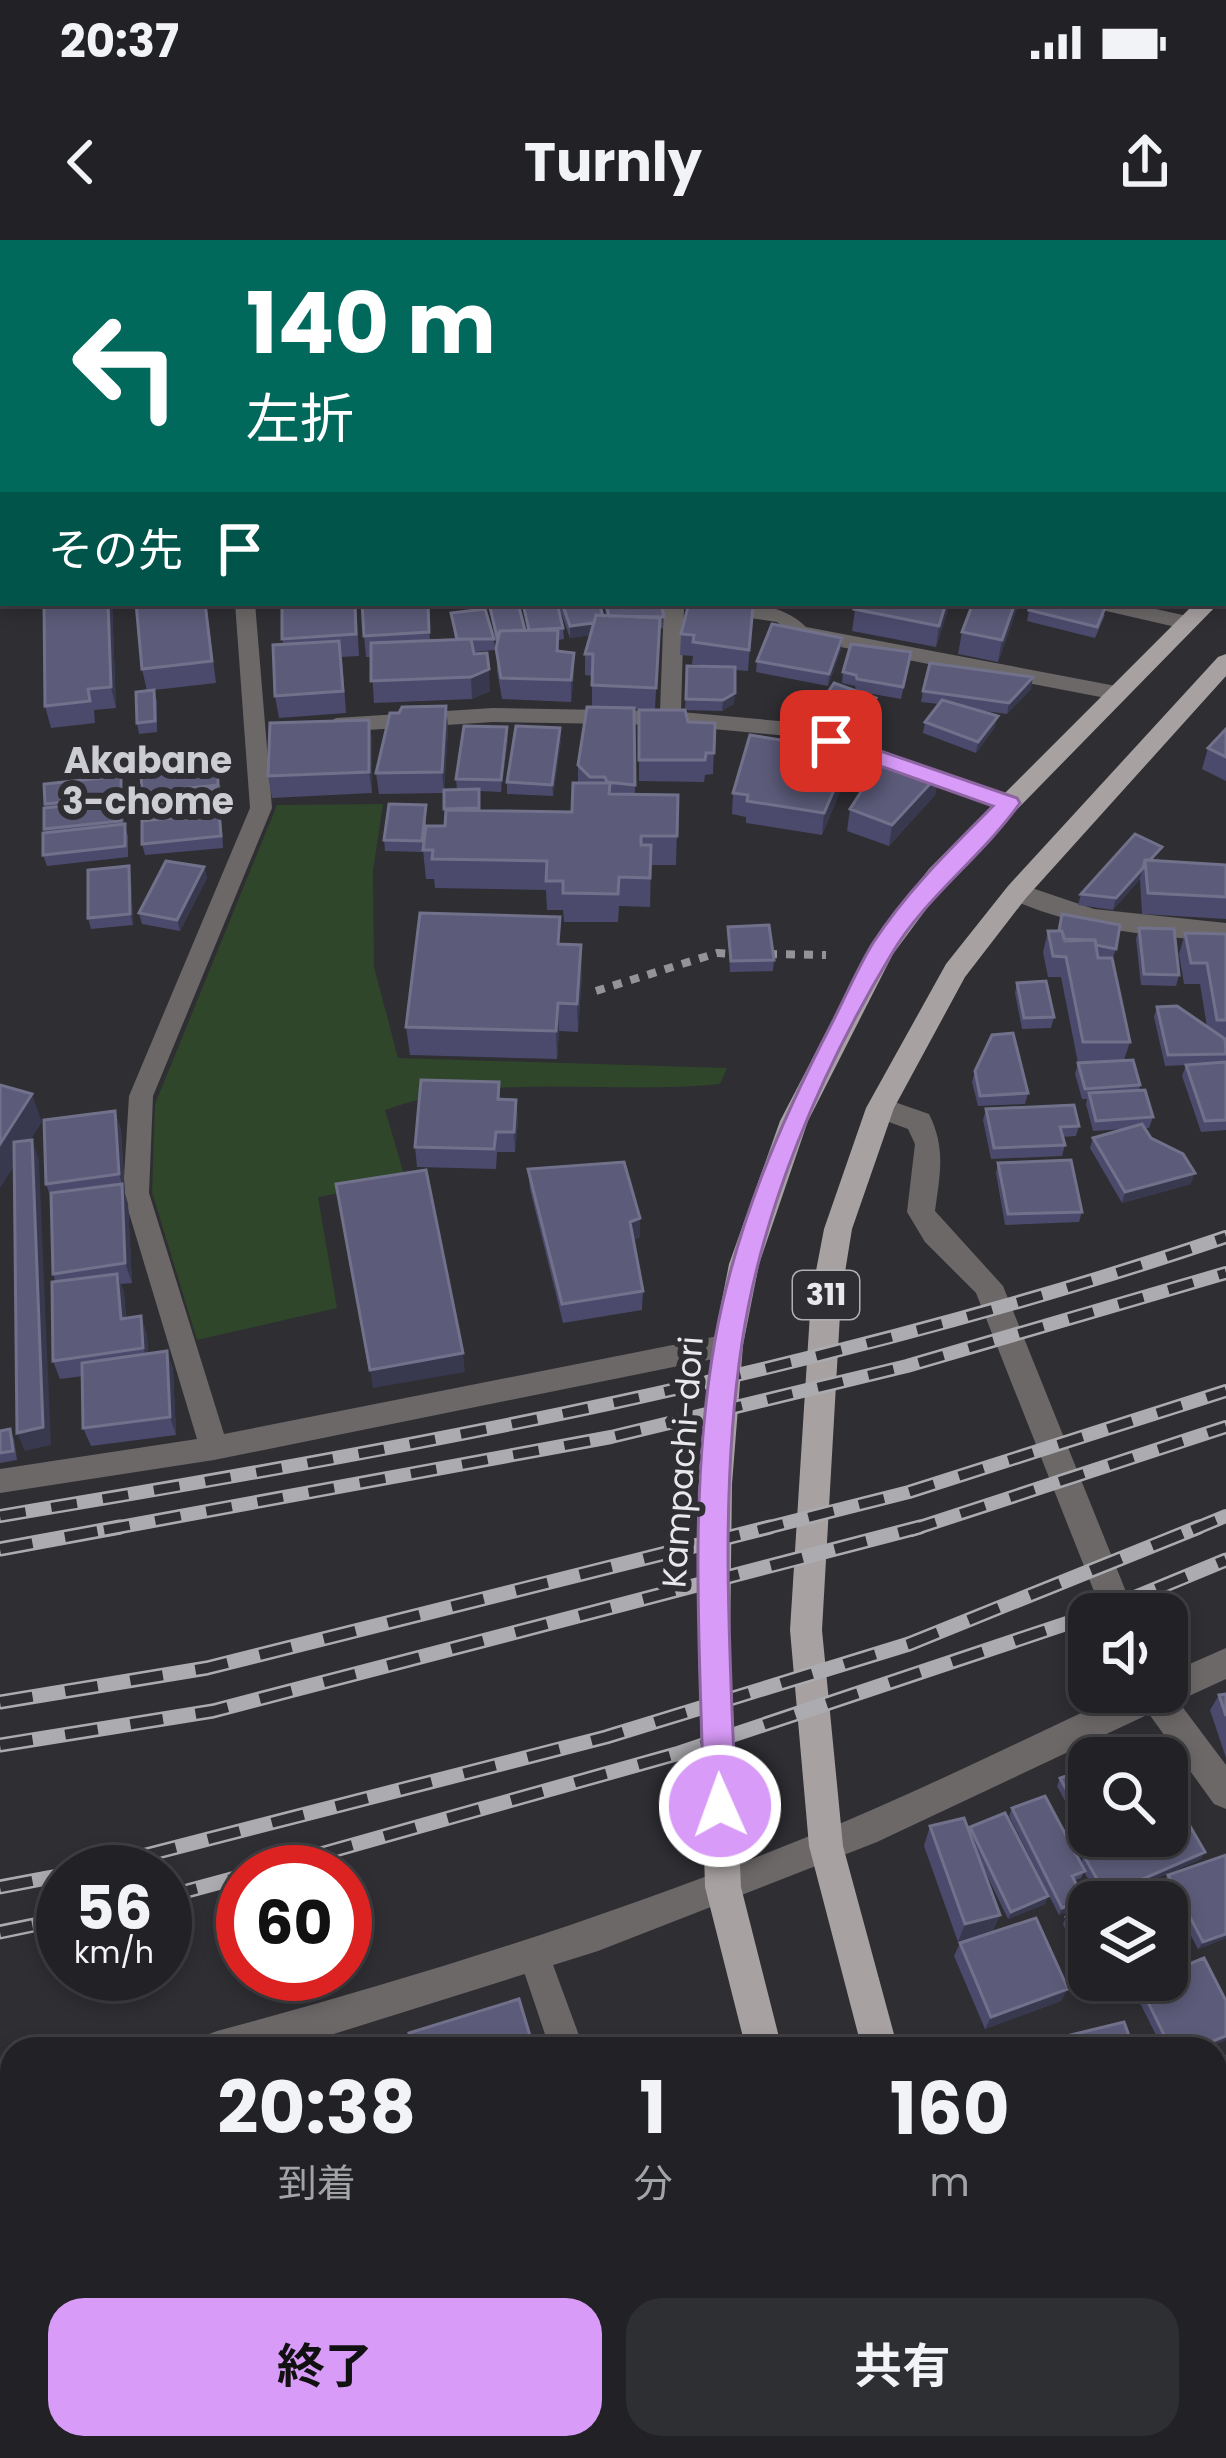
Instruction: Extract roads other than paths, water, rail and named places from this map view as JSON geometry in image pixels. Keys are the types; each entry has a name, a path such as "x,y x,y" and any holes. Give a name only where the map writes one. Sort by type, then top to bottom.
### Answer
{"main road":[{"name":"Kampachi-dori","path":"761,2037 723,1887 714,1644 716,1484 728,1345 744,1264 794,1121 825,1053 904,918 938,875 1198,613"},
{"name":"311","path":"877,2037 826,1846 806,1630 826,1298 838,1229 880,1108 955,970 1017,892 1226,662"}],"street":[{"path":"1017,892 1065,915 1138,927 1226,932"},
{"path":"880,1108 919,1122 929,1144 921,1212 935,1234 988,1286 1111,1593"},
{"path":"1188,1679 1226,1663"},
{"path":"292,2037 723,1887 826,1846 1114,1713"},
{"path":"1173,1713 1226,1793"}],"lane":[{"path":"214,1448 136,1193 135,1142 141,1096 261,808 266,729 246,606"},
{"path":"670,718 674,606"},
{"path":"711,606 783,616 799,632 1116,693"},
{"path":"1129,606 1198,613"},
{"path":"302,727 494,716 670,718 790,729 1009,803"},
{"path":"0,1481 214,1448 728,1345"},
{"path":"534,1954 563,2037"}],"railway":[{"path":"0,1516 310,1463 773,1367 1076,1285 1226,1237"},
{"path":"104,1530 611,1437 907,1366 1226,1273"},
{"path":"758,1530 909,1492 1226,1391"},
{"path":"911,1530 1226,1427"},
{"path":"1192,1530 1226,1516"},
{"path":"0,1549 120,1527"},
{"path":"0,1702 207,1668 770,1527"},
{"path":"0,1745 213,1711 920,1527"},
{"path":"185,1845 606,1737 909,1644 1199,1527"},
{"path":"1146,1593 1226,1560"},
{"path":"353,1845 676,1754 1068,1623"},
{"path":"0,1887 36,1880"},
{"path":"192,1890 216,1883"},
{"path":"0,1932 36,1925"}],"district":[{"name":"Akabane 3-chome","path":"148,780"}]}
